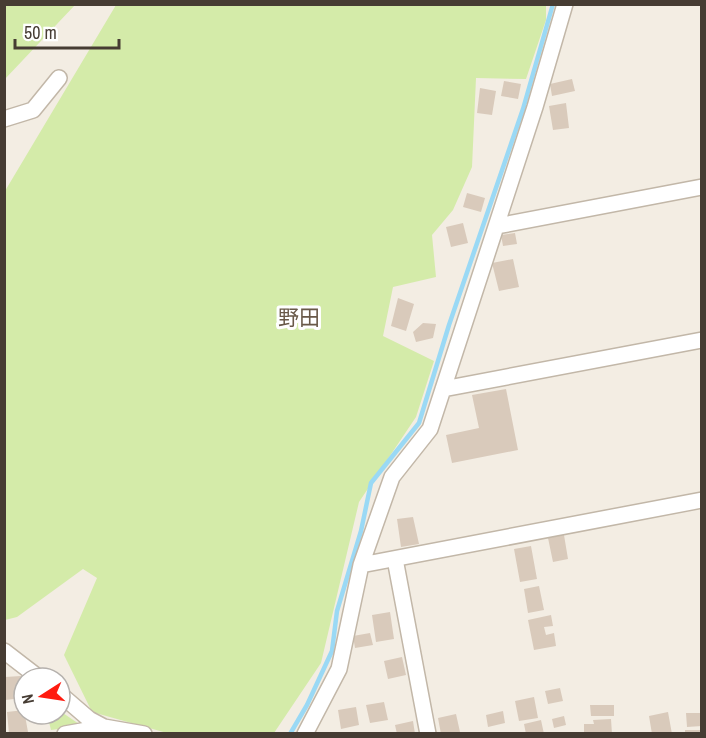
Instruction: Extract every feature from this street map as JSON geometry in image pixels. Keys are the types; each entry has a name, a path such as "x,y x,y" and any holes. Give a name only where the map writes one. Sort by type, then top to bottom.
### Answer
{"street":[{"path":"305,734 339,669 361,565 392,477 430,429 535,107 565,4"},
{"path":"4,119 33,110 59,78"},
{"path":"496,226 702,187"},
{"path":"443,388 702,340"},
{"path":"361,565 702,500"},
{"path":"395,559 428,734"},
{"path":"4,651 23,666"},
{"path":"72,704 89,719 104,727 144,734"},
{"path":"65,734 104,727"}],"green space":[{"path":"4,5 75,5 5,79"},
{"path":"116,5 546,5 546,20 526,79 476,78 472,167 453,210 432,235 436,277 393,287 383,336 434,361 416,417 359,502 321,663 274,733 167,733 92,712 72,671 72,666 69,666 64,655 97,578 83,569 17,617 5,620 5,191"},
{"path":"72,719 82,726 51,730 50,726 72,726"}],"building":[{"path":"572,79 575,91 552,96 550,84"},
{"path":"504,81 521,84 518,99 501,96"},
{"path":"480,88 496,91 492,115 477,113"},
{"path":"566,103 569,128 553,130 549,106"},
{"path":"467,193 485,198 481,212 463,207"},
{"path":"463,223 468,243 451,247 446,227"},
{"path":"515,233 517,244 503,246 501,235"},
{"path":"513,259 519,287 499,291 492,263"},
{"path":"398,298 414,304 406,331 391,326"},
{"path":"423,323 436,324 433,338 416,342 413,332"},
{"path":"506,389 518,450 452,463 446,435 479,428 472,395"},
{"path":"413,517 419,544 401,547 397,519"},
{"path":"564,535 568,559 553,562 548,538"},
{"path":"531,546 537,579 520,582 514,549"},
{"path":"539,586 544,610 528,613 524,589"},
{"path":"390,612 394,639 376,642 372,615"},
{"path":"551,615 553,626 544,627 546,635 554,633 556,646 534,650 528,620"},
{"path":"370,633 373,645 355,648 353,636"},
{"path":"402,657 406,675 388,679 384,661"},
{"path":"5,677 12,677 12,699 5,700"},
{"path":"560,688 563,701 548,704 545,691"},
{"path":"534,697 538,718 519,721 515,701"},
{"path":"384,702 388,720 370,723 366,705"},
{"path":"590,705 614,705 614,716 591,716"},
{"path":"356,707 359,725 341,729 338,710"},
{"path":"12,711 12,726 27,726 28,732 9,734 7,712"},
{"path":"503,711 505,723 488,727 486,715"},
{"path":"668,712 672,734 652,734 649,716"},
{"path":"686,713 702,713 702,726 687,727"},
{"path":"456,714 460,732 441,734 438,718"},
{"path":"564,716 566,725 554,728 552,719"},
{"path":"611,719 612,734 584,734 584,724 594,724 593,720"},
{"path":"541,720 544,734 526,734 524,724"},
{"path":"413,721 415,734 397,734 395,725"},
{"path":"685,730 702,730 702,734 685,734"}],"waterway":[{"path":"290,734 307,705 332,651 337,611 361,531 371,483 419,423 449,325 523,109 553,4"}],"district":[{"name":"野田","path":"299,317"}]}
